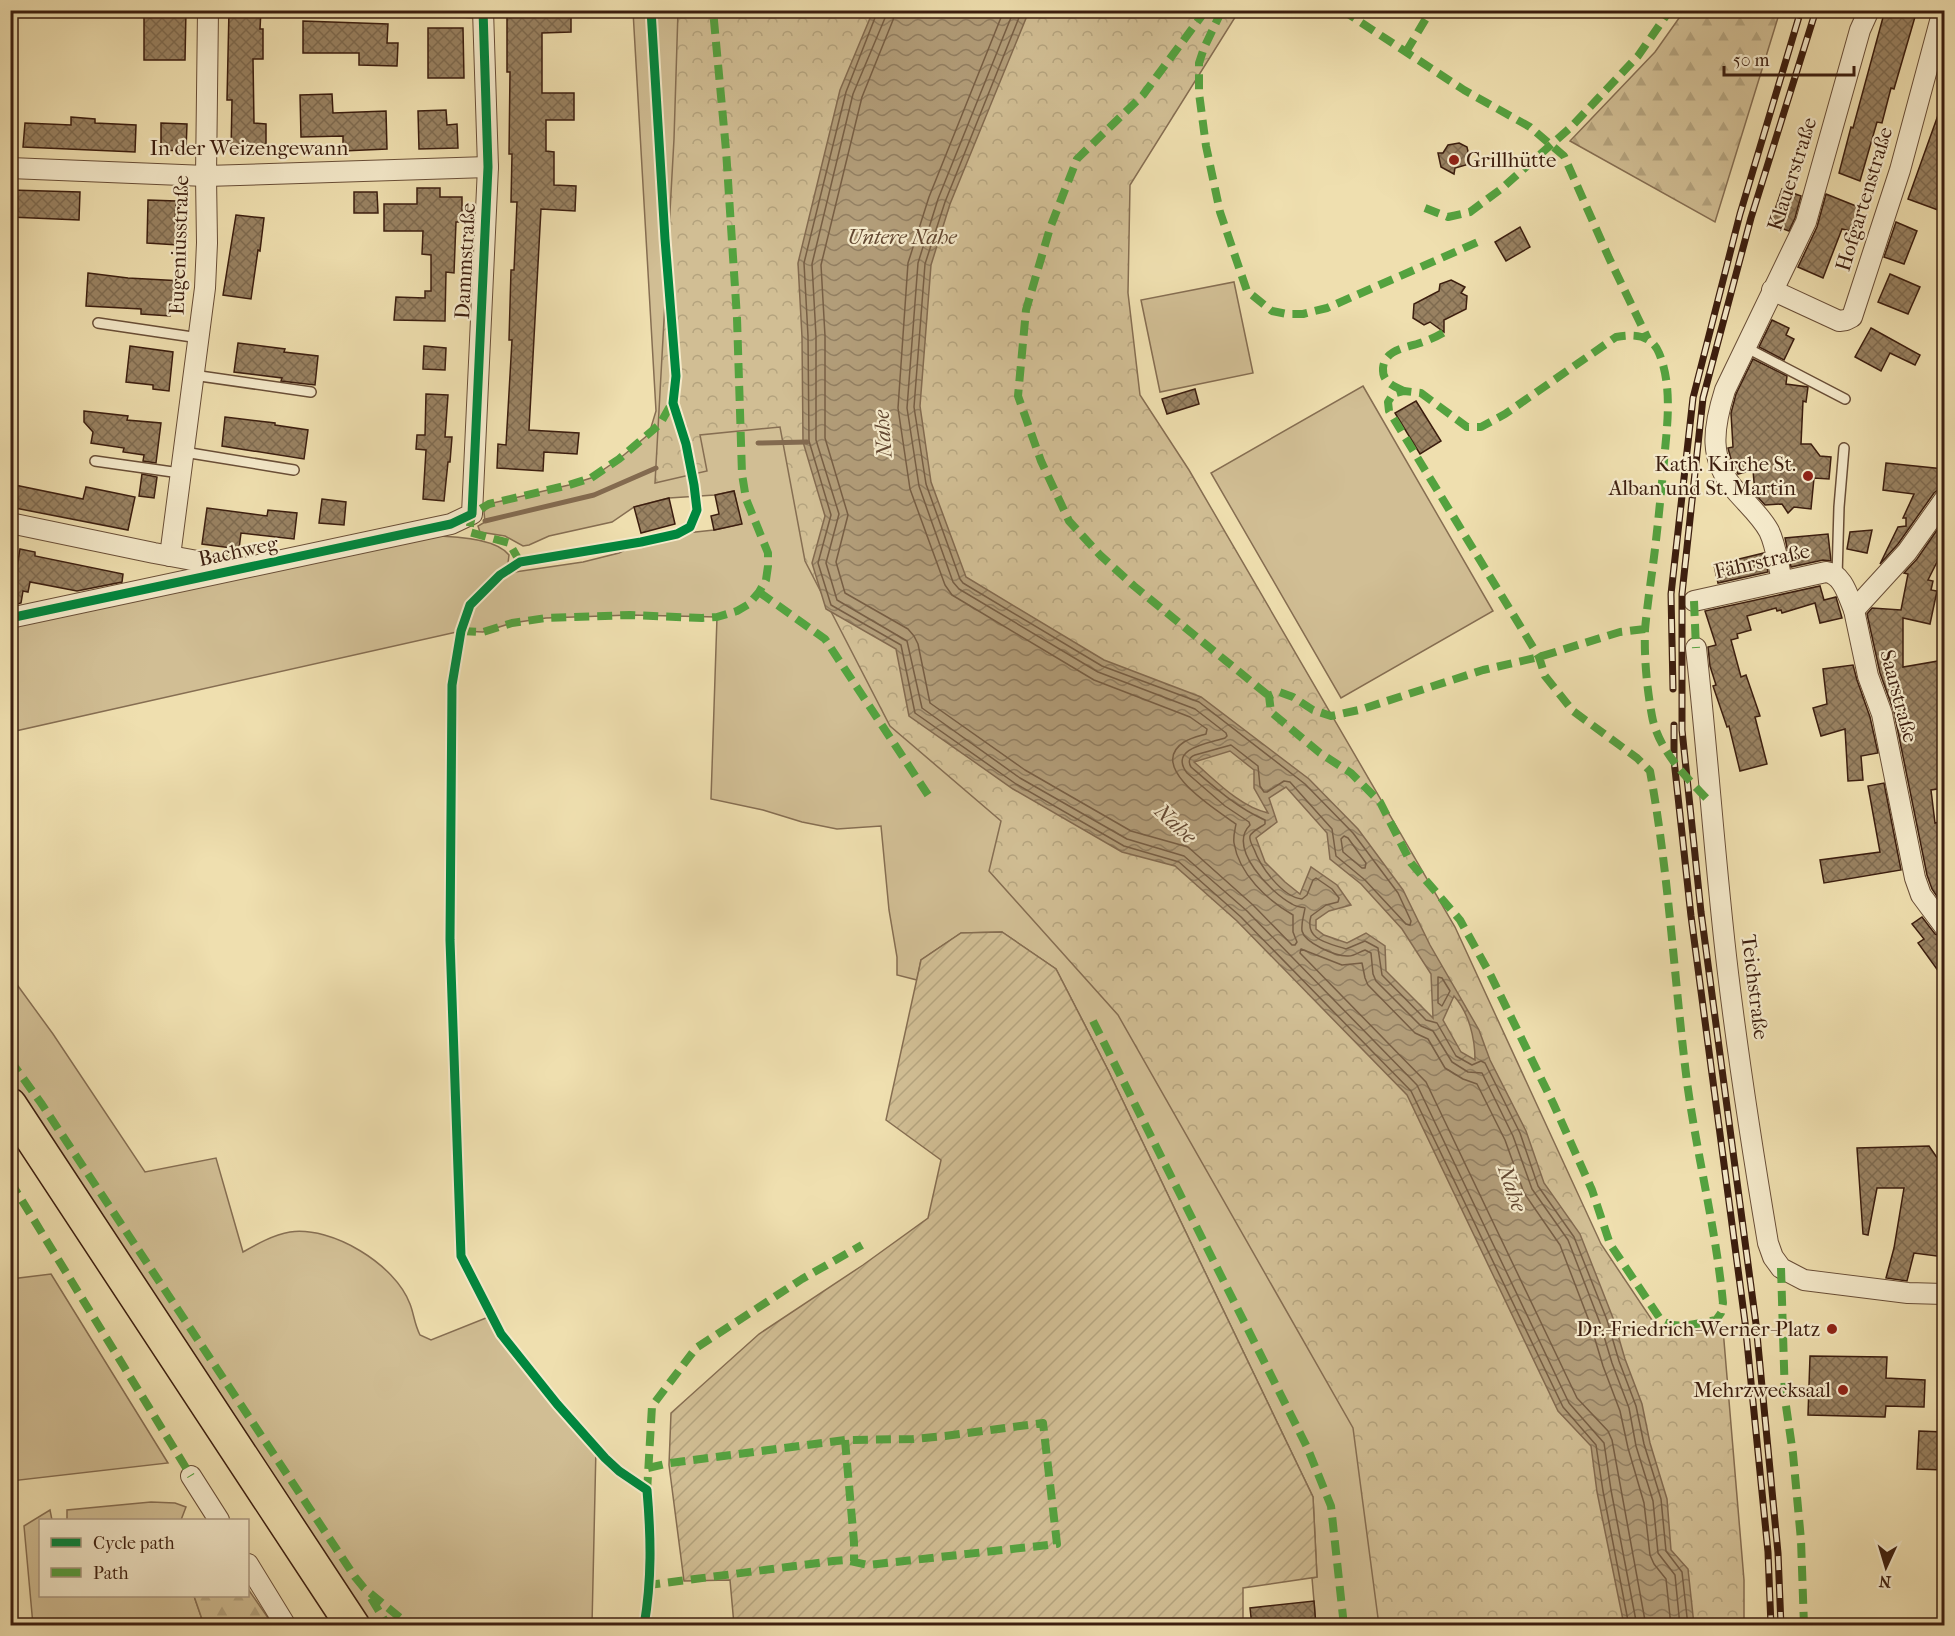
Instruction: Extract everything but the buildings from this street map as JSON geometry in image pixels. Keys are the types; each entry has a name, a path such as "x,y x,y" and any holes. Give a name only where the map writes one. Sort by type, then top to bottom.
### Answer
{"highway":[{"path":"10,1105 353,1626"},
{"path":"10,1138 334,1626"}],"street":[{"name":"Eugeniusstraße","path":"170,556 205,288 208,10"},
{"name":"Klauerstraße","path":"1782,580 1770,532 1724,476 1717,459 1715,439 1720,405 1745,347 1806,222 1860,30 1869,10"},
{"name":"Hofgartenstraße","path":"1772,290 1839,321 1846,321 1852,317 1900,170 1943,10"},
{"name":"Dammstraße","path":"472,514 488,168 483,12"},
{"name":"In der Weizengewann","path":"10,168 206,176 488,168"},
{"path":"1854,610 1907,552 1944,500"},
{"name":"Bachweg","path":"10,618 451,524 472,514"},
{"name":"Bachweg","path":"10,523 239,568"},
{"name":"Fährstraße","path":"1694,601 1826,572 1837,577 1854,610"},
{"name":"Saarstraße","path":"1854,610 1868,676 1882,714 1915,878 1921,895 1944,926"},
{"name":"Teichstraße","path":"1696,648 1728,974 1752,1148 1768,1243 1773,1257 1781,1268 1792,1275 1837,1288 1944,1294"},
{"path":"191,1476 218,1519"},
{"path":"249,1566 286,1626"}],"lane":[{"name":"Dammstraße","path":"423,10 483,12"},
{"name":"Eugeniusstraße","path":"98,323 199,338"},
{"path":"1745,347 1845,399"},
{"path":"193,375 311,392"},
{"path":"1837,577 1844,448"},
{"path":"183,452 294,470"},
{"path":"95,461 180,473"}],"green space":[{"path":"633,11 873,11 896,649 1013,789 1624,1625 1316,1625 1312,1578 1317,1577 1313,1497 1108,1070 1056,969 1002,932 961,933 921,960 917,980 897,975 897,957 889,910 881,826 837,829 711,799 717,617 630,615 546,618 512,623 483,632 461,631 11,732 10,618 428,536 448,536 493,544 509,555 508,563 501,574 583,562 619,553 641,542 741,524 734,491 715,495 669,498 634,507 612,522 549,536 523,546 505,536 480,532 478,526 485,522 484,512 489,504 591,478 649,434 656,411"},
{"name":"Untere Nahe","path":"678,11 1239,11 1130,185 1128,293 1140,395 1189,470 1455,927 1601,1244 1662,1335 1723,1329 1744,1580 1744,1625 1377,1625 1378,1618 1353,1428 1118,1015 989,871 1001,821 890,726 805,561 780,427 700,435 707,471 655,483 674,139"},
{"path":"1684,11 1780,11 1715,222 1570,141 1655,52"},
{"path":"1234,282 1253,373 1160,392 1141,300"},
{"path":"1363,386 1493,611 1341,698 1211,473"},
{"path":"1002,932 1056,969 1108,1070 1313,1497 1317,1577 1243,1588 1243,1625 1118,1626 1066,1619 871,1618 815,1626 734,1625 730,1580 684,1581 669,1465 671,1413 759,1334 863,1265 928,1218 941,1160 886,1120 921,960 961,933"},
{"path":"10,975 53,1034 145,1172 216,1158 243,1252 271,1238 290,1232 324,1235 342,1242 377,1262 391,1275 410,1304 420,1335 431,1340 491,1316 526,1367 596,1447 592,1625 368,1625 11,1087"},
{"path":"51,1274 168,1463 11,1481 11,1279"},
{"path":"151,1502 175,1503 186,1507 181,1519 67,1519 67,1510"},
{"path":"50,1510 52,1519 39,1519 39,1597 194,1597 204,1625 33,1625 24,1526"},
{"path":"249,1590 273,1625 204,1625 194,1597 249,1597"}],"water":[{"name":"Nahe","path":"873,11 1029,11 950,204 931,265 920,406 931,482 966,577 1104,660 1201,697 1309,779 1358,829 1403,890 1430,945 1479,1030 1490,1060 1526,1131 1544,1183 1580,1234 1613,1318 1642,1404 1650,1443 1667,1499 1671,1550 1688,1569 1694,1625 1624,1625 1597,1492 1591,1446 1558,1411 1407,1095 1237,921 1175,866 1122,852 1013,789 909,716 896,649 826,609 812,563 825,516 803,442 802,337 798,263 840,90","holes":["1230,751 1254,770 1254,788 1268,813 1238,799 1194,762","1286,787 1327,833 1330,859 1361,884 1402,929 1431,974 1433,1018 1386,971 1385,946 1366,933 1347,943 1324,935 1316,929 1316,920 1329,911 1351,905 1337,885 1311,867 1300,894 1265,862 1256,838 1277,822 1269,798","1454,996 1464,1010 1470,1026 1475,1060 1461,1052 1443,1020"]}],"waterway":[{"path":"758,443 807,442"},
{"path":"485,521 594,495 656,468"}],"railway":[{"path":"1673,689 1671,594 1693,398 1740,214 1801,10"},
{"path":"1781,1626 1778,1553 1756,1324 1701,912 1682,730 1682,594 1703,398 1751,218 1816,10"},
{"path":"1674,725 1674,760 1691,916 1745,1322 1768,1552 1771,1626"}],"marked path":[{"path":"461,631 483,632 512,623 546,618 630,615 717,617 737,611 749,604 766,580 768,553 746,499 742,474 737,318 726,150 713,10"},
{"path":"1206,10 1143,95 1077,159 1050,228 1026,310 1018,396 1041,461 1069,521 1100,555 1134,586 1269,696"},
{"path":"1222,10 1199,63 1199,93 1206,146 1220,212 1247,291 1272,311 1303,314 1327,308 1480,241"},
{"path":"1342,10 1464,90 1530,127 1564,156 1648,339"},
{"path":"1406,52 1431,10"},
{"path":"1425,208 1448,217 1470,212 1501,189 1571,127 1638,56 1670,10"},
{"path":"1404,391 1389,383 1384,377 1383,368 1388,357 1397,350 1427,341 1446,331"},
{"path":"1645,629 1620,632 1539,657 1483,670 1359,710 1331,716 1313,710 1293,697 1279,692 1269,696 1271,712 1320,753 1351,773 1380,802 1411,863 1460,920 1490,974 1553,1103 1592,1190 1610,1244 1661,1320 1680,1326 1716,1320 1721,1313 1723,1303 1716,1248 1687,1082 1667,888 1650,771 1637,758 1573,711 1545,676 1539,657 1389,411 1388,402 1393,394 1404,391 1421,393 1467,427 1481,427 1505,414 1616,337 1641,337 1656,347 1666,379 1668,407 1645,630 1647,684 1652,716 1660,740 1675,763 1710,802"},
{"path":"520,562 509,543 469,532 472,514 489,504 591,478 619,459 660,424 673,401"},
{"path":"759,592 825,639 930,798"},
{"path":"1694,601 1696,648"},
{"path":"1093,1021 1307,1447 1331,1506 1344,1626"},
{"path":"10,1060 41,1103 355,1577 364,1588 410,1626"},
{"path":"10,1181 191,1476"},
{"path":"647,1492 652,1406 696,1348 802,1279 862,1245"},
{"path":"1781,1268 1785,1399 1801,1540 1804,1626"},
{"path":"648,1468 670,1463 845,1440 913,1439 1043,1423 1057,1544 868,1565 845,1560 833,1561 649,1585"},
{"path":"845,1440 854,1561"},
{"path":"371,1598 388,1626"}],"cycle path":[{"path":"10,618 451,524 472,514 488,167 483,10"},
{"path":"644,1626 650,1558 647,1490 619,1471 605,1458 557,1404 501,1334 461,1256 450,940 452,685 461,631 470,605 500,575 520,562 677,534 690,527 697,510 686,444 673,403 676,376 651,10"}],"place":[{"name":"Grillhütte","path":"1454,160"},
{"name":"Kath. Kirche St. Alban und St. Martin","path":"1808,476"},
{"name":"Dr.-Friedrich-Werner-Platz","path":"1832,1329"},
{"name":"Mehrzwecksaal","path":"1843,1390"}]}
